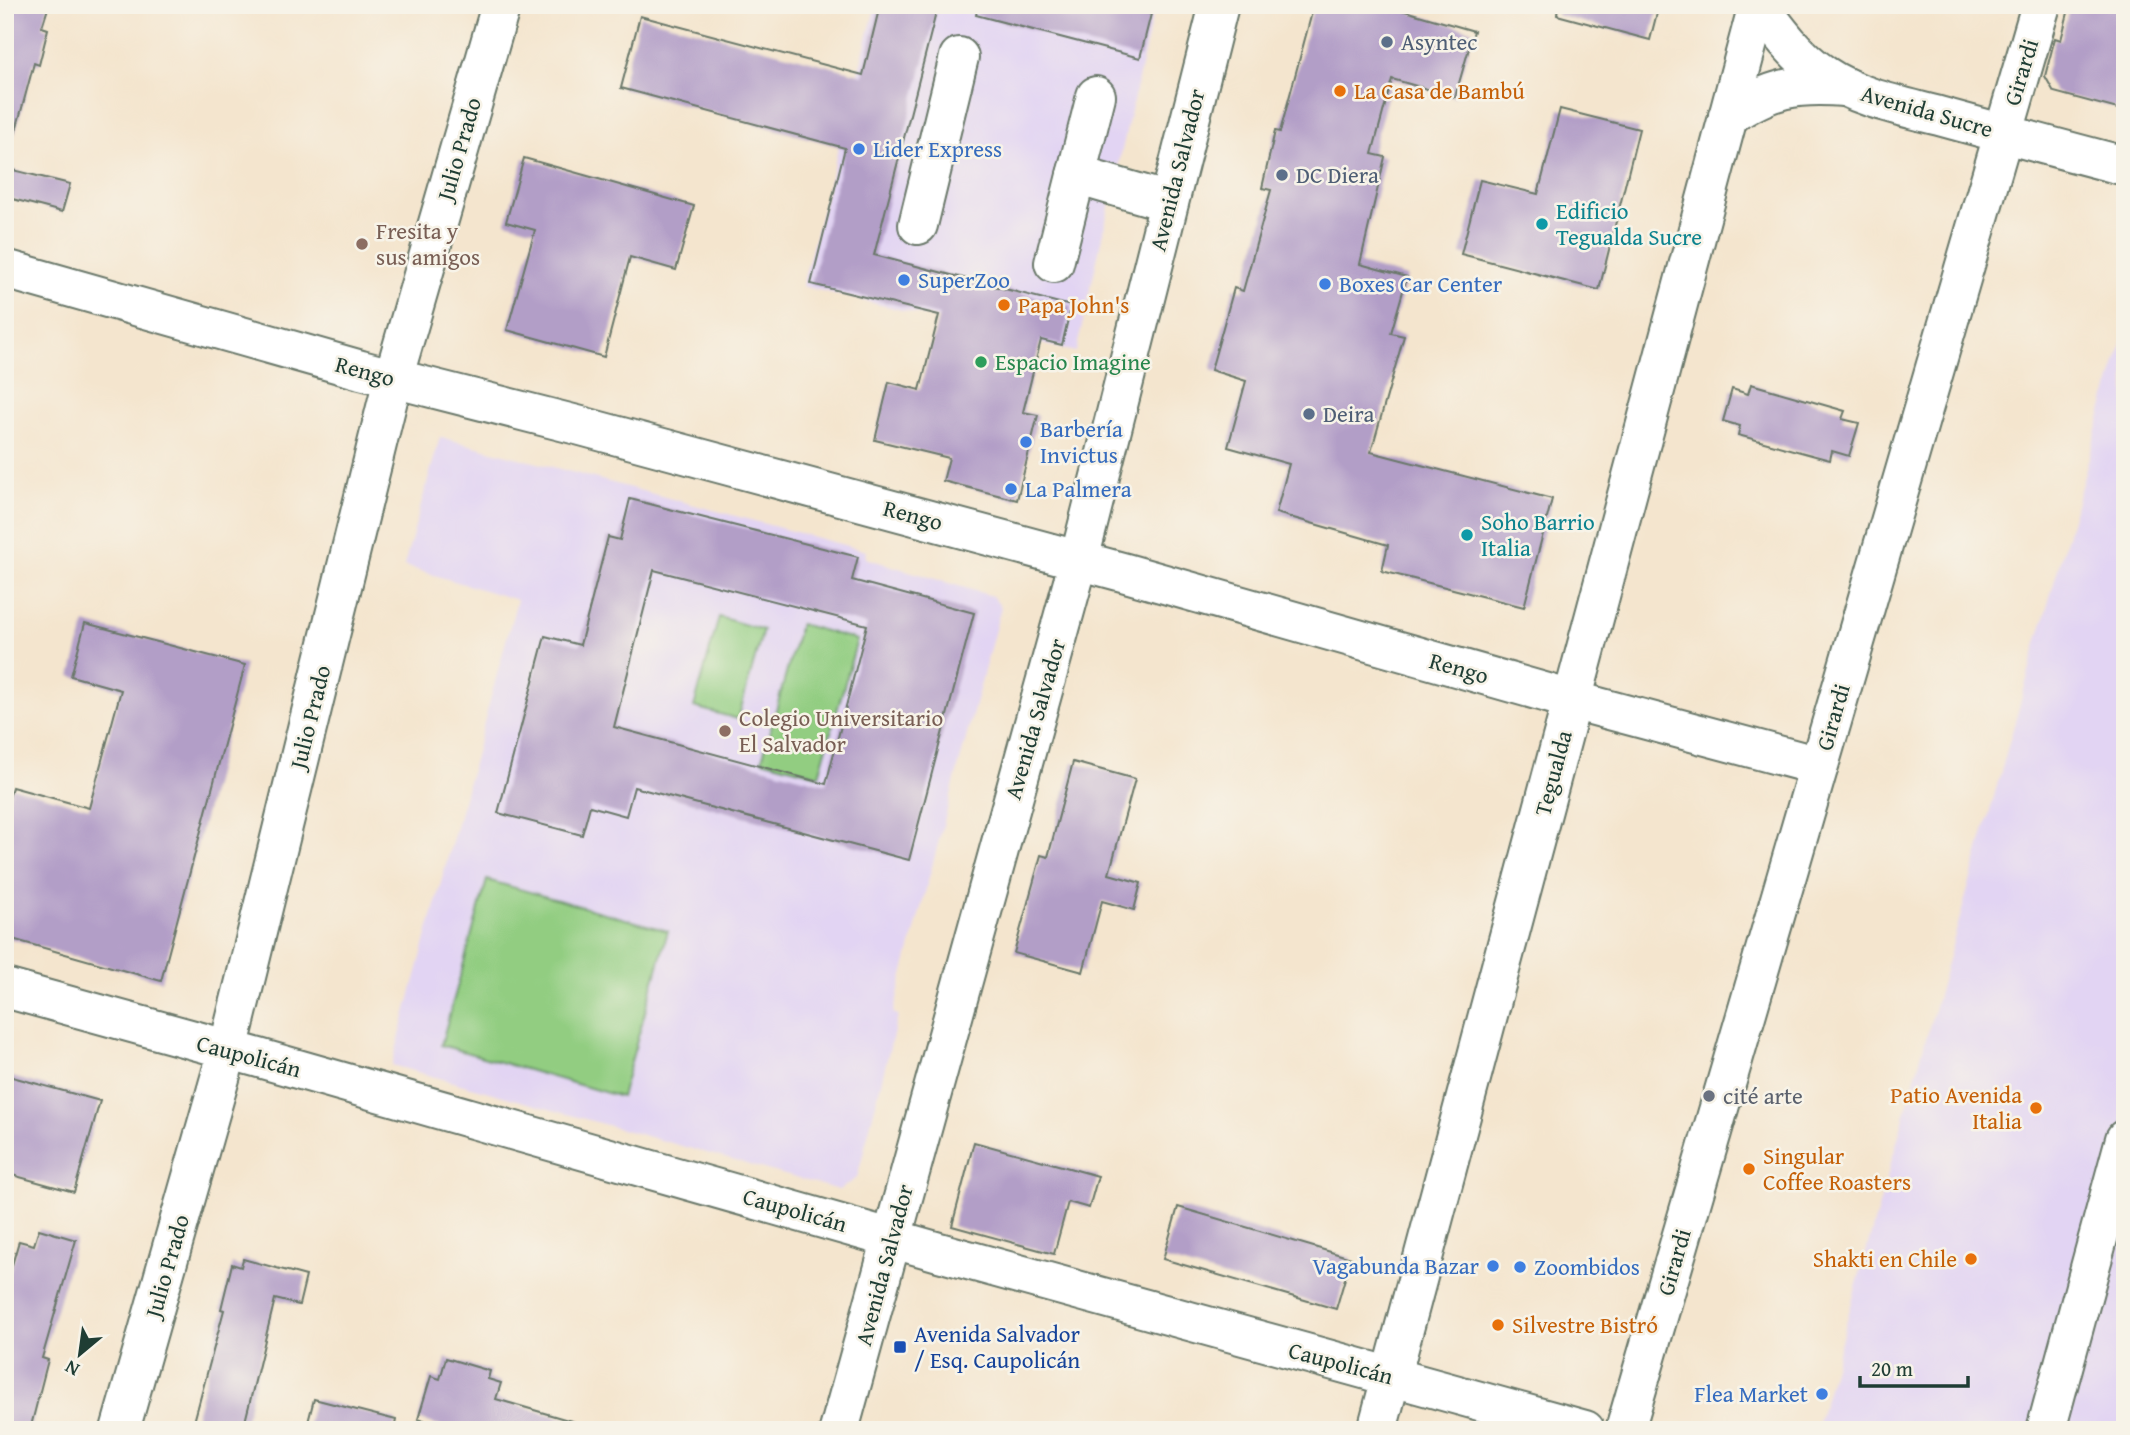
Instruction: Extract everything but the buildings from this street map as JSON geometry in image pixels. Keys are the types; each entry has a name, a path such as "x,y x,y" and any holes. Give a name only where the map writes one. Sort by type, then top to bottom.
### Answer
{"street":[{"name":"Julio Prado","path":"120,1430 228,1050 393,379 501,5"},
{"name":"Avenida Salvador","path":"839,1430 1079,560 1219,5"},
{"name":"Avenida Sucre","path":"1759,5 1807,62 1824,76 1845,87 1897,105 2125,166"},
{"name":"Tegualda","path":"1377,1430 1759,5"},
{"name":"Girardi","path":"1625,1430 2041,5"},
{"path":"918,225 959,57"},
{"path":"1728,116 1754,99 1783,88 1814,84 1845,87"},
{"path":"1054,263 1096,96"},
{"path":"1076,175 1169,202"},
{"name":"Rengo","path":"5,269 393,379 581,426 1079,560 1572,700 1819,766"},
{"name":"Caupolicán","path":"5,988 1585,1430"},
{"path":"2046,1430 2125,1139"}],"shaded area":[{"path":"876,5 1155,5 1076,352 802,286"},
{"path":"2125,330 2125,1430 1816,1430"},
{"name":"Colegio Universitario El Salvador","path":"440,437 866,551 865,558 992,596 1001,607 893,1013 898,1015 857,1178 839,1190 392,1065 517,600 404,566"}],"green space":[{"path":"719,617 763,630 738,719 694,707"},
{"path":"800,624 857,640 819,775 762,760"},
{"path":"487,880 668,931 621,1097 441,1045"}],"place":[{"name":"Asyntec","path":"1387,42"},
{"name":"La Casa de Bambú","path":"1340,91"},
{"name":"Lider Express","path":"859,149"},
{"name":"DC Diera","path":"1282,175"},
{"name":"Edificio Tegualda Sucre","path":"1542,224"},
{"name":"Fresita y sus amigos","path":"362,244"},
{"name":"SuperZoo","path":"904,280"},
{"name":"Boxes Car Center","path":"1325,284"},
{"name":"Papa John's","path":"1004,305"},
{"name":"Espacio Imagine","path":"981,362"},
{"name":"Deira","path":"1309,414"},
{"name":"Barbería Invictus","path":"1026,442"},
{"name":"La Palmera","path":"1011,489"},
{"name":"Soho Barrio Italia","path":"1467,535"},
{"name":"Colegio Universitario El Salvador","path":"725,731"},
{"name":"cité arte","path":"1709,1096"},
{"name":"Patio Avenida Italia","path":"2036,1108"},
{"name":"Singular Coffee Roasters","path":"1749,1169"},
{"name":"Shakti en Chile","path":"1971,1259"},
{"name":"Vagabunda Bazar","path":"1493,1266"},
{"name":"Zoombidos","path":"1520,1267"},
{"name":"Silvestre Bistró","path":"1498,1325"},
{"name":"Avenida Salvador / Esq. Caupolicán","path":"900,1347"},
{"name":"Flea Market","path":"1822,1394"}]}
